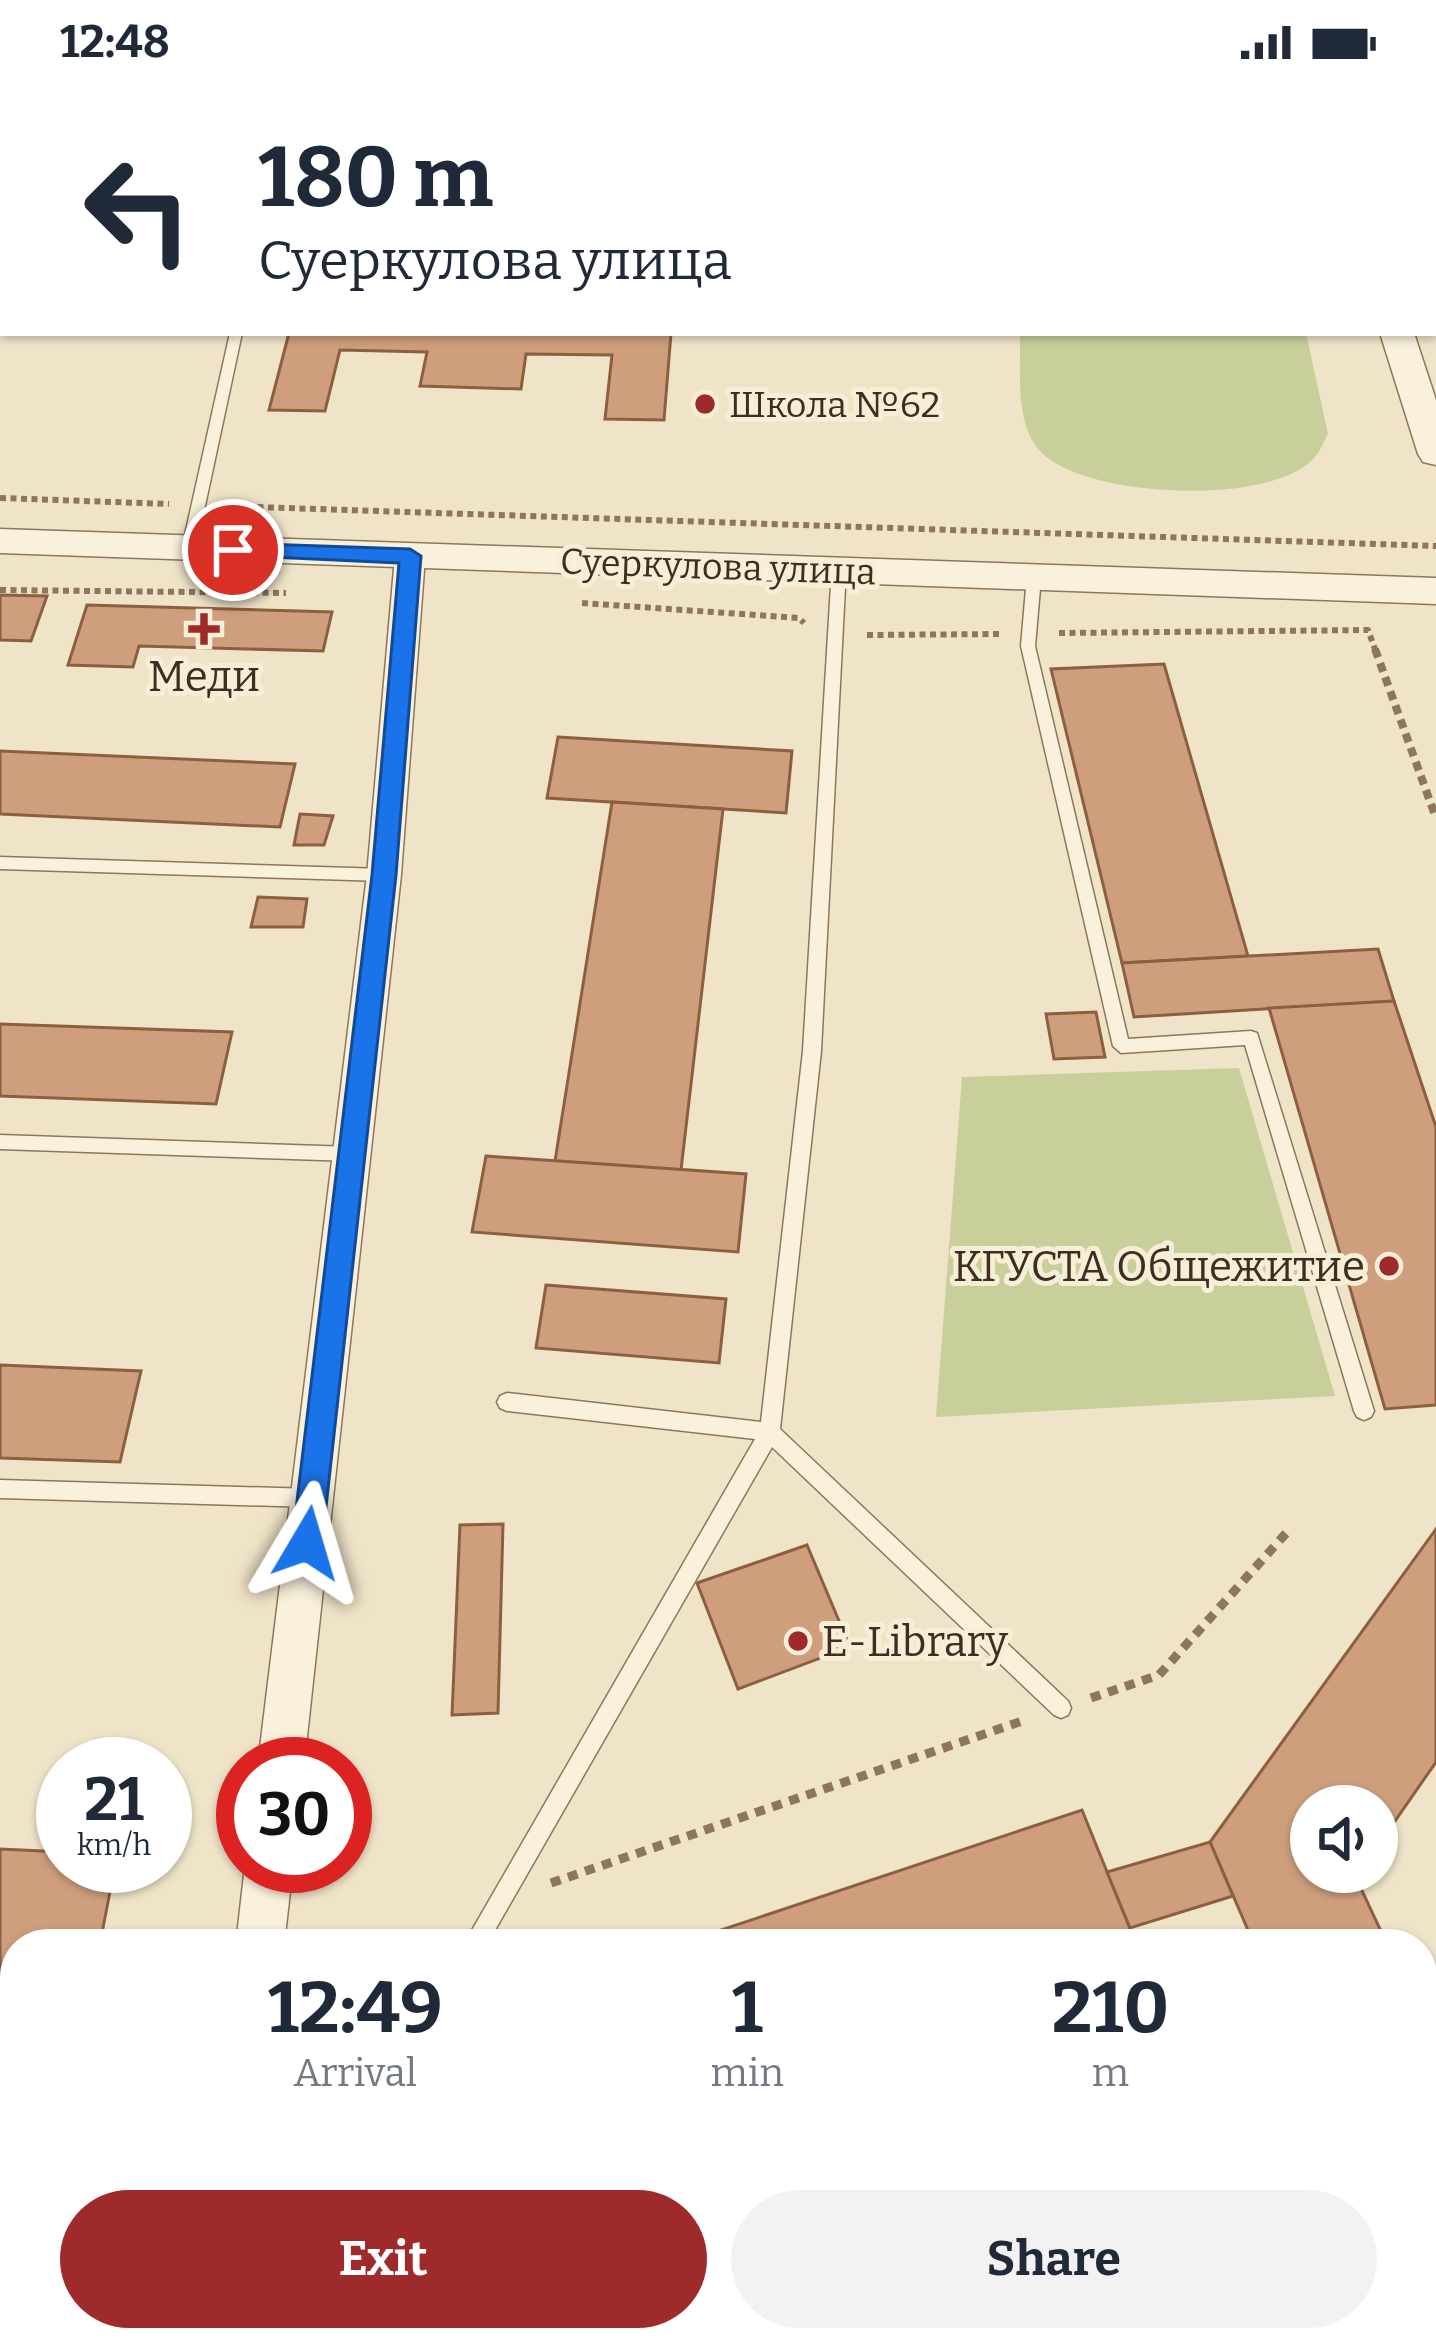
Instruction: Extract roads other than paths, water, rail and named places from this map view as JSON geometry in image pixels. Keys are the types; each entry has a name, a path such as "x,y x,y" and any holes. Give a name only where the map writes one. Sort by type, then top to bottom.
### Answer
{"street":[{"path":"1397,336 1436,454"},
{"name":"Суеркулова улица","path":"0,542 1436,591"},
{"path":"284,1737 384,875 410,556"},
{"path":"262,1929 266,1893"}],"lane":[{"path":"189,548 235,336"},
{"path":"483,1929 770,1432 812,1051 838,568"},
{"path":"1034,577 1028,646 1121,1046 1251,1038 1364,1411"},
{"path":"0,863 384,875"},
{"path":"0,1142 352,1154"},
{"path":"507,1402 770,1432 1061,1708"},
{"path":"0,1489 312,1498"}],"place":[{"name":"Школа №62","path":"705,404"},
{"name":"Меди","path":"204,629"},
{"name":"КГУСТА Общежитие","path":"1389,1266"},
{"name":"E-Library","path":"798,1641"}]}
